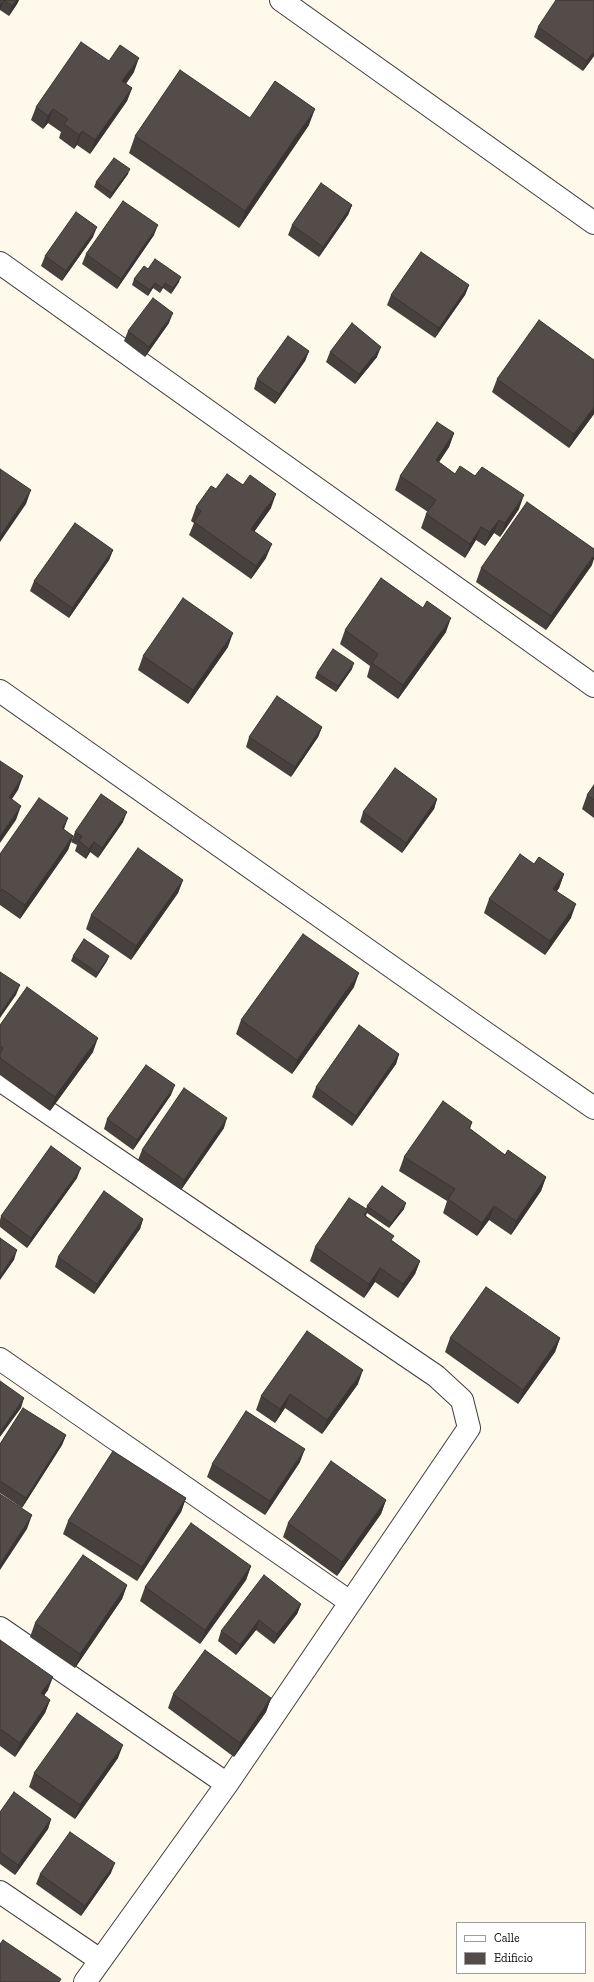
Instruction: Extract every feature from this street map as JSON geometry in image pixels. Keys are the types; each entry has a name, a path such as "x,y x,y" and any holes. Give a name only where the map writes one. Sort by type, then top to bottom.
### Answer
{"street":[{"path":"281,0 594,223"},
{"path":"0,263 594,686"},
{"path":"0,690 594,1108"},
{"path":"0,1080 436,1376 462,1400 469,1428 227,1784 85,1982"},
{"path":"0,1359 350,1602"},
{"path":"0,1628 227,1784"},
{"path":"0,1892 100,1960"}],"building":[{"path":"0,0 4,0 0,6"},
{"path":"4,0 17,0 12,6"},
{"path":"556,0 594,0 594,51 587,61 538,27"},
{"path":"81,42 109,61 120,45 139,58 122,81 132,88 95,140 82,131 79,135 64,124 68,119 53,109 48,116 36,107"},
{"path":"180,70 250,118 275,81 315,109 245,211 135,136"},
{"path":"114,158 130,169 112,193 96,182"},
{"path":"321,183 352,205 323,247 292,225"},
{"path":"123,201 158,225 121,279 86,254"},
{"path":"76,212 97,227 66,271 45,256"},
{"path":"421,252 469,285 439,328 391,295"},
{"path":"155,259 181,277 173,288 165,283 162,288 155,283 150,290 134,279 144,266 148,269"},
{"path":"153,298 173,313 149,347 128,331"},
{"path":"539,320 594,360 594,407 574,434 497,379"},
{"path":"352,323 381,347 359,374 330,352"},
{"path":"288,336 309,351 279,394 257,379"},
{"path":"437,422 454,433 436,460 455,474 460,466 475,476 482,467 524,495 505,523 499,520 490,532 481,527 470,544 426,514 436,500 400,476"},
{"path":"0,469 31,490 0,536"},
{"path":"227,474 243,485 250,475 276,494 251,529 272,544 256,566 194,522 201,511 196,507 211,486 216,489"},
{"path":"527,502 594,549 594,555 551,616 481,568"},
{"path":"75,523 113,550 72,608 34,581"},
{"path":"381,578 423,608 427,601 451,618 403,685 372,663 378,654 345,630"},
{"path":"183,598 233,633 193,690 143,656"},
{"path":"333,649 354,663 338,686 317,673"},
{"path":"277,696 322,727 295,767 249,737"},
{"path":"0,761 23,776 9,797 21,806 0,836"},
{"path":"395,768 437,799 406,843 363,812"},
{"path":"594,785 594,800 587,795"},
{"path":"101,794 127,812 102,848 94,842 89,849 79,841 82,836 75,832"},
{"path":"39,798 68,818 62,828 73,836 25,905 2,889 0,892 0,854"},
{"path":"138,848 183,880 136,946 91,915"},
{"path":"520,854 534,864 539,857 564,874 553,889 576,904 550,941 489,899"},
{"path":"303,934 359,973 297,1060 241,1020"},
{"path":"84,939 109,956 98,973 73,956"},
{"path":"0,972 20,985 0,1013"},
{"path":"27,987 98,1038 55,1097 0,1058 0,1053 3,1048 0,1046 0,1025"},
{"path":"359,1025 399,1054 356,1116 316,1087"},
{"path":"146,1065 175,1085 137,1140 107,1119"},
{"path":"184,1088 227,1118 184,1180 142,1150"},
{"path":"443,1101 472,1122 469,1128 505,1155 508,1150 546,1177 516,1221 494,1206 482,1223 448,1199 455,1189 404,1157"},
{"path":"51,1146 81,1168 31,1238 1,1216"},
{"path":"382,1186 406,1203 391,1223 367,1206"},
{"path":"104,1191 143,1219 97,1284 58,1257"},
{"path":"349,1198 368,1210 364,1215 394,1236 391,1240 420,1261 403,1284 380,1268 369,1284 315,1247"},
{"path":"0,1238 17,1250 0,1276"},
{"path":"486,1287 560,1338 523,1390 450,1338"},
{"path":"307,1331 363,1370 327,1420 290,1394 280,1409 261,1396"},
{"path":"0,1381 24,1398 0,1432"},
{"path":"23,1408 66,1435 26,1498 0,1481 0,1444"},
{"path":"246,1411 305,1449 270,1501 212,1464"},
{"path":"113,1451 186,1498 142,1567 68,1521"},
{"path":"331,1461 386,1500 342,1562 288,1523"},
{"path":"0,1494 32,1515 0,1564"},
{"path":"191,1523 251,1566 205,1630 145,1587"},
{"path":"83,1555 127,1585 80,1654 35,1623"},
{"path":"264,1575 301,1604 277,1634 259,1620 240,1645 221,1631"},
{"path":"0,1640 53,1677 41,1693 50,1700 20,1743 0,1729"},
{"path":"205,1650 271,1698 240,1743 173,1694"},
{"path":"77,1713 123,1745 80,1805 34,1773"},
{"path":"14,1792 51,1819 18,1865 0,1852 0,1812"},
{"path":"70,1832 115,1863 85,1906 40,1874"},
{"path":"3,1940 61,1979 59,1982 0,1982 0,1944"}]}
